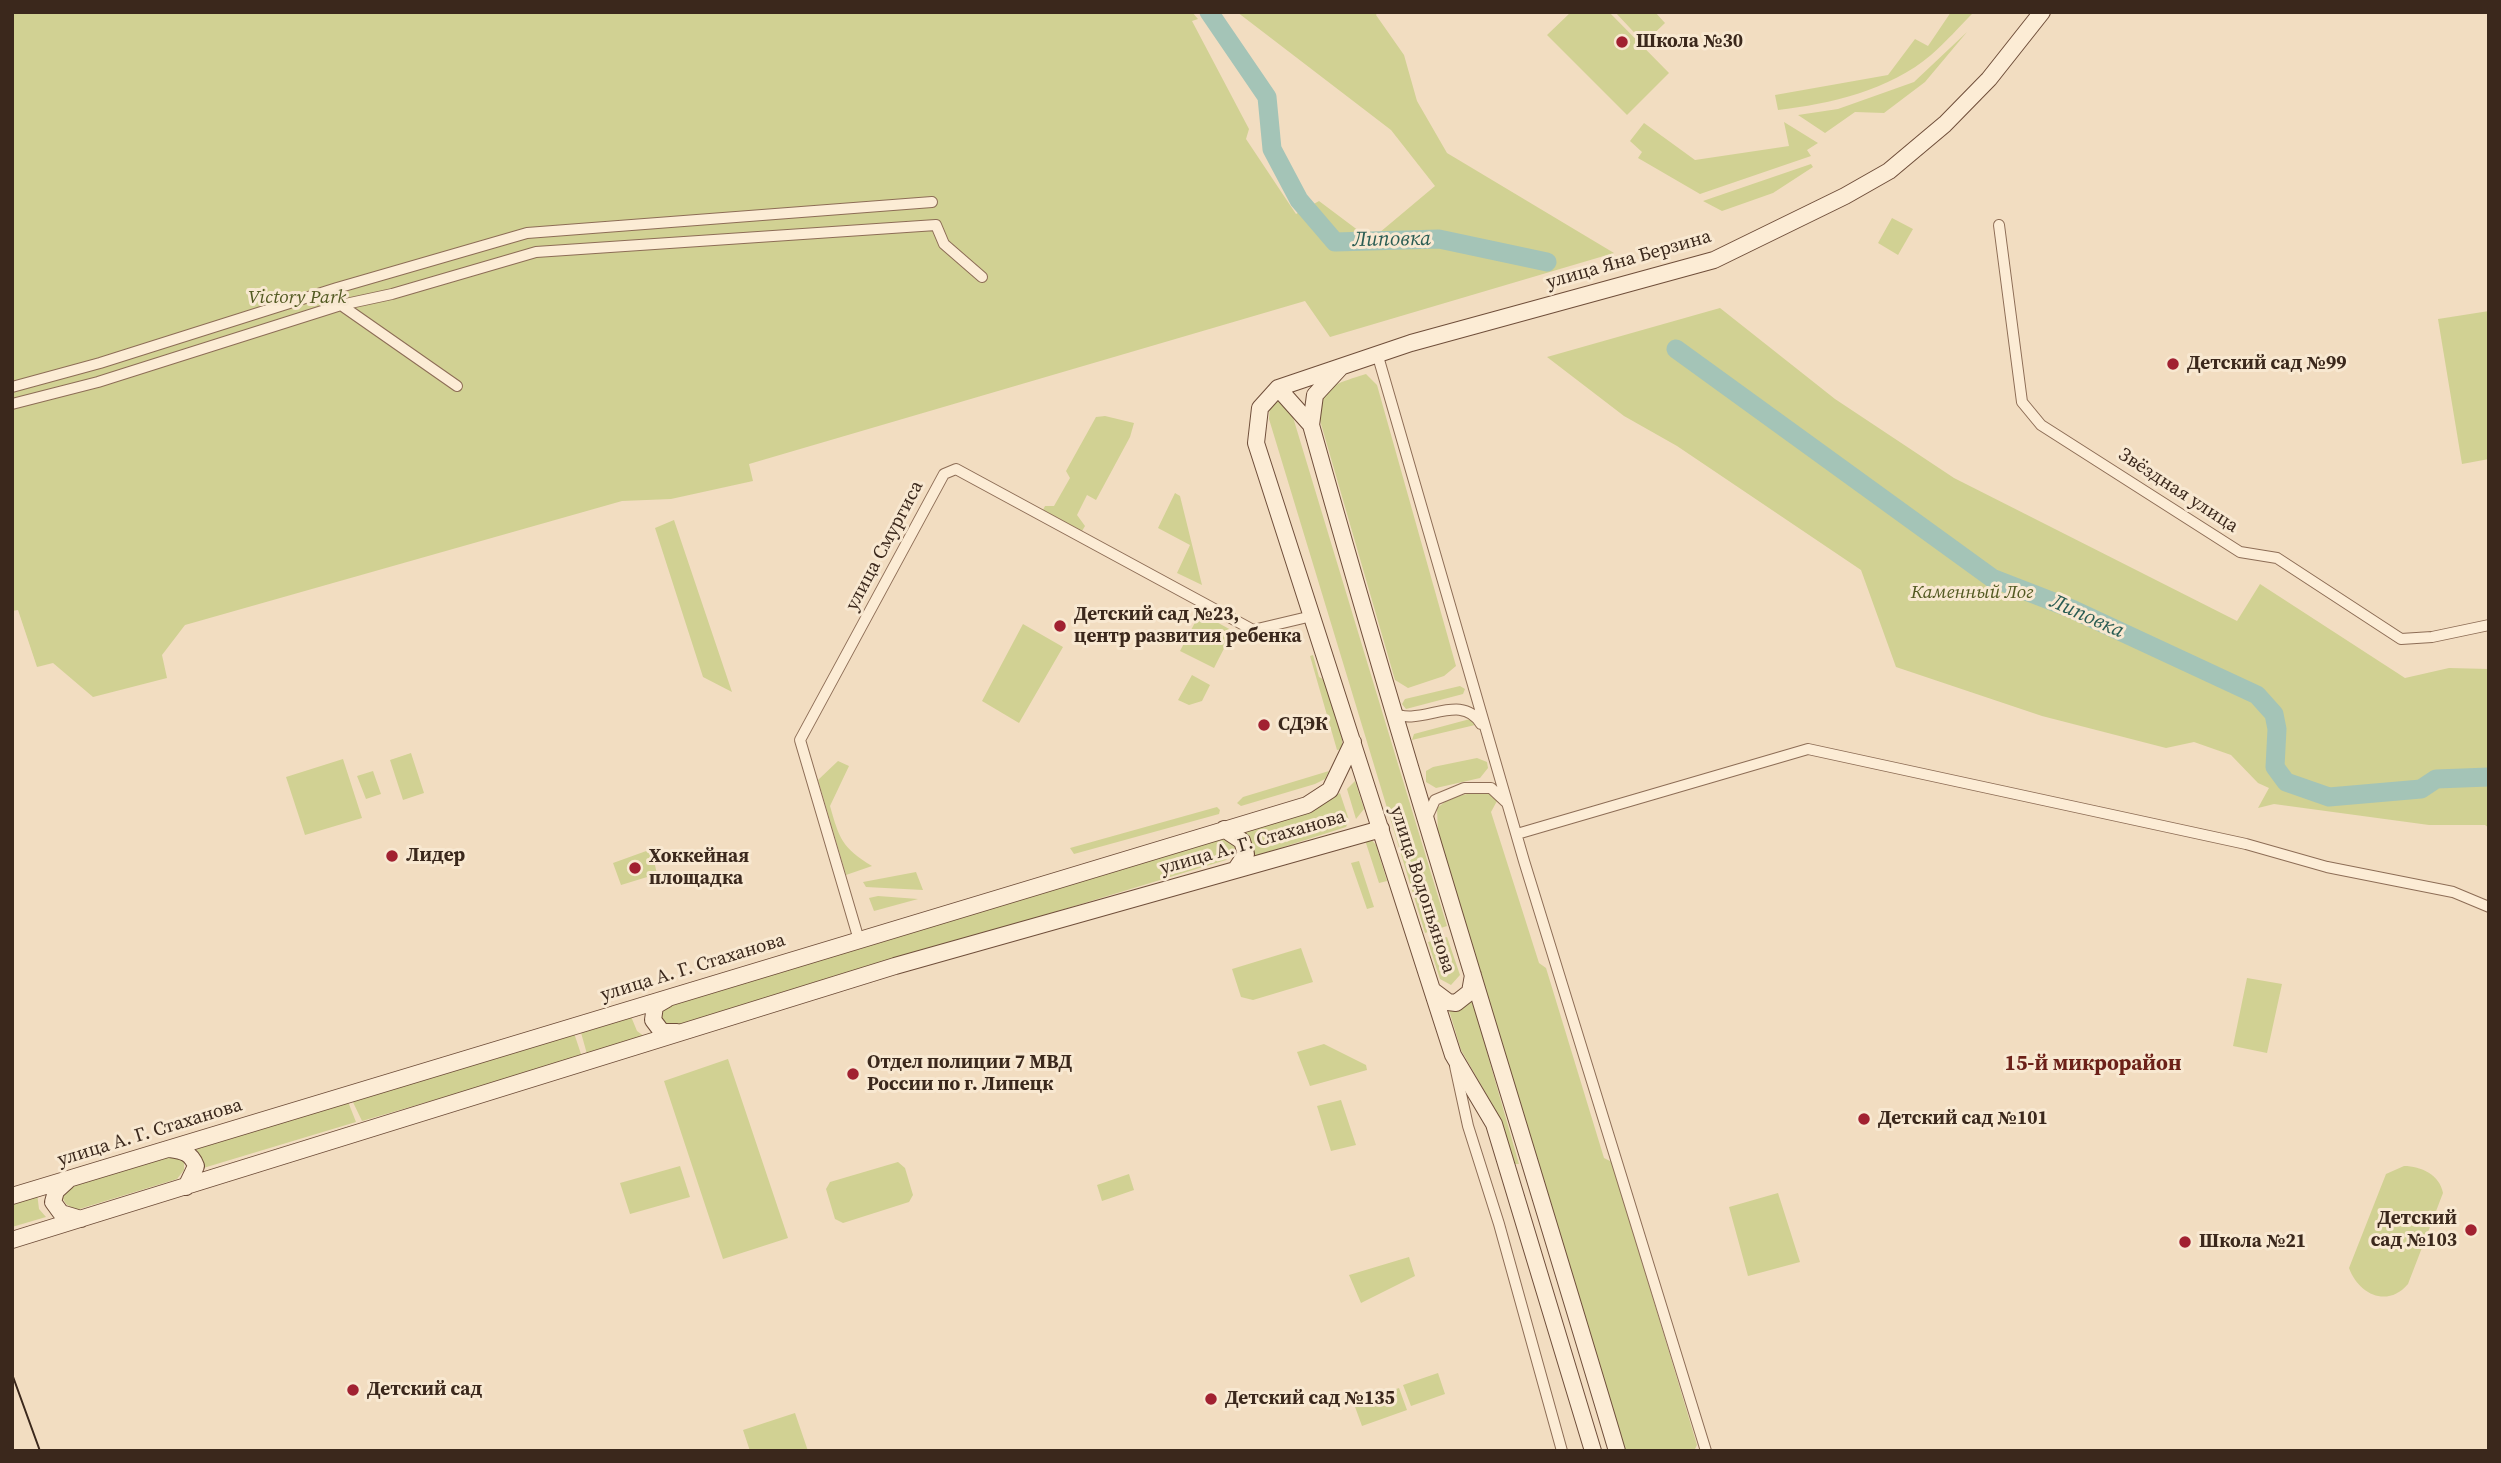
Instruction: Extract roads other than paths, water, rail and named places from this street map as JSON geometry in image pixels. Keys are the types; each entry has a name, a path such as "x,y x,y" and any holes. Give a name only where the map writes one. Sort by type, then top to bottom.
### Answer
{"main road":[{"name":"улица Яна Берзина","path":"1278,388 1377,353 1714,260 1845,196 1889,171 1945,124 1989,79 2042,12"},
{"name":"улица Водопьянова","path":"1346,363 1315,395 1311,425 1391,712 1474,973 1617,1451"},
{"name":"улица Водопьянова","path":"1311,425 1278,388 1260,408 1256,443 1453,1055 1494,1124 1593,1451"},
{"name":"улица А. Г. Стаханова","path":"12,1196 1307,805 1330,790 1353,741"},
{"path":"1224,829 1242,841 1246,854 1236,869"},
{"name":"улица А. Г. Стаханова","path":"12,1240 895,966 1381,829"},
{"path":"1432,990 1448,1002 1455,1003 1470,992 1474,973"},
{"path":"672,996 655,1006 653,1020 662,1032 682,1032"},
{"path":"169,1149 183,1150 192,1157 196,1167 187,1187"},
{"path":"69,1180 56,1191 53,1202 61,1213 82,1220"}],"street":[{"path":"12,387 100,363 337,288 527,233 932,202"},
{"path":"12,404 222,344 341,305 392,294 536,252 936,225 944,244 982,277"},
{"name":"Звёздная улица","path":"1999,225 2022,402 2041,425 2239,552 2277,558 2401,639 2432,637 2489,625"},
{"path":"337,288 341,305 457,386"},
{"path":"1377,353 1486,733 1706,1451"},
{"name":"улица Смургиса","path":"859,940 800,740 944,474 956,469 1253,630 1312,616"},
{"path":"1391,712 1397,715 1423,715 1459,709 1473,713 1486,733"},
{"path":"1517,834 1808,749 2246,845 2327,867 2453,892 2489,907"},
{"path":"1426,820 1435,800 1464,788 1491,788 1507,803"},
{"path":"1453,1055 1468,1126 1499,1224 1562,1451"}],"waterway":[{"name":"Липовка","path":"1209,12 1267,97 1272,149 1299,200 1335,242 1439,239 1547,262"},
{"name":"Липовка","path":"1676,349 1992,578 2072,609 2257,695 2274,714 2277,729 2275,767 2286,782 2329,797 2421,789 2436,779 2489,777"}],"tram line":[{"path":"12,1374 40,1451"}],"place":[{"name":"Школа №30","path":"1622,42"},
{"name":"Детский сад №99","path":"2173,364"},
{"name":"Детский сад №23, центр развития ребенка","path":"1060,626"},
{"name":"СДЭК","path":"1264,725"},
{"name":"Лидер","path":"392,856"},
{"name":"Хоккейная площадка","path":"635,868"},
{"name":"Отдел полиции 7 МВД России по г. Липецк","path":"853,1074"},
{"name":"Детский сад №101","path":"1864,1119"},
{"name":"Детский сад №103","path":"2471,1230"},
{"name":"Школа №21","path":"2185,1242"},
{"name":"Детский сад","path":"353,1390"},
{"name":"Детский сад №135","path":"1211,1399"}],"district":[{"name":"15-й микрорайон","path":"2093,1065"}],"park label":[{"name":"Victory Park","path":"297,298"},
{"name":"Каменный Лог","path":"1972,593"}]}
